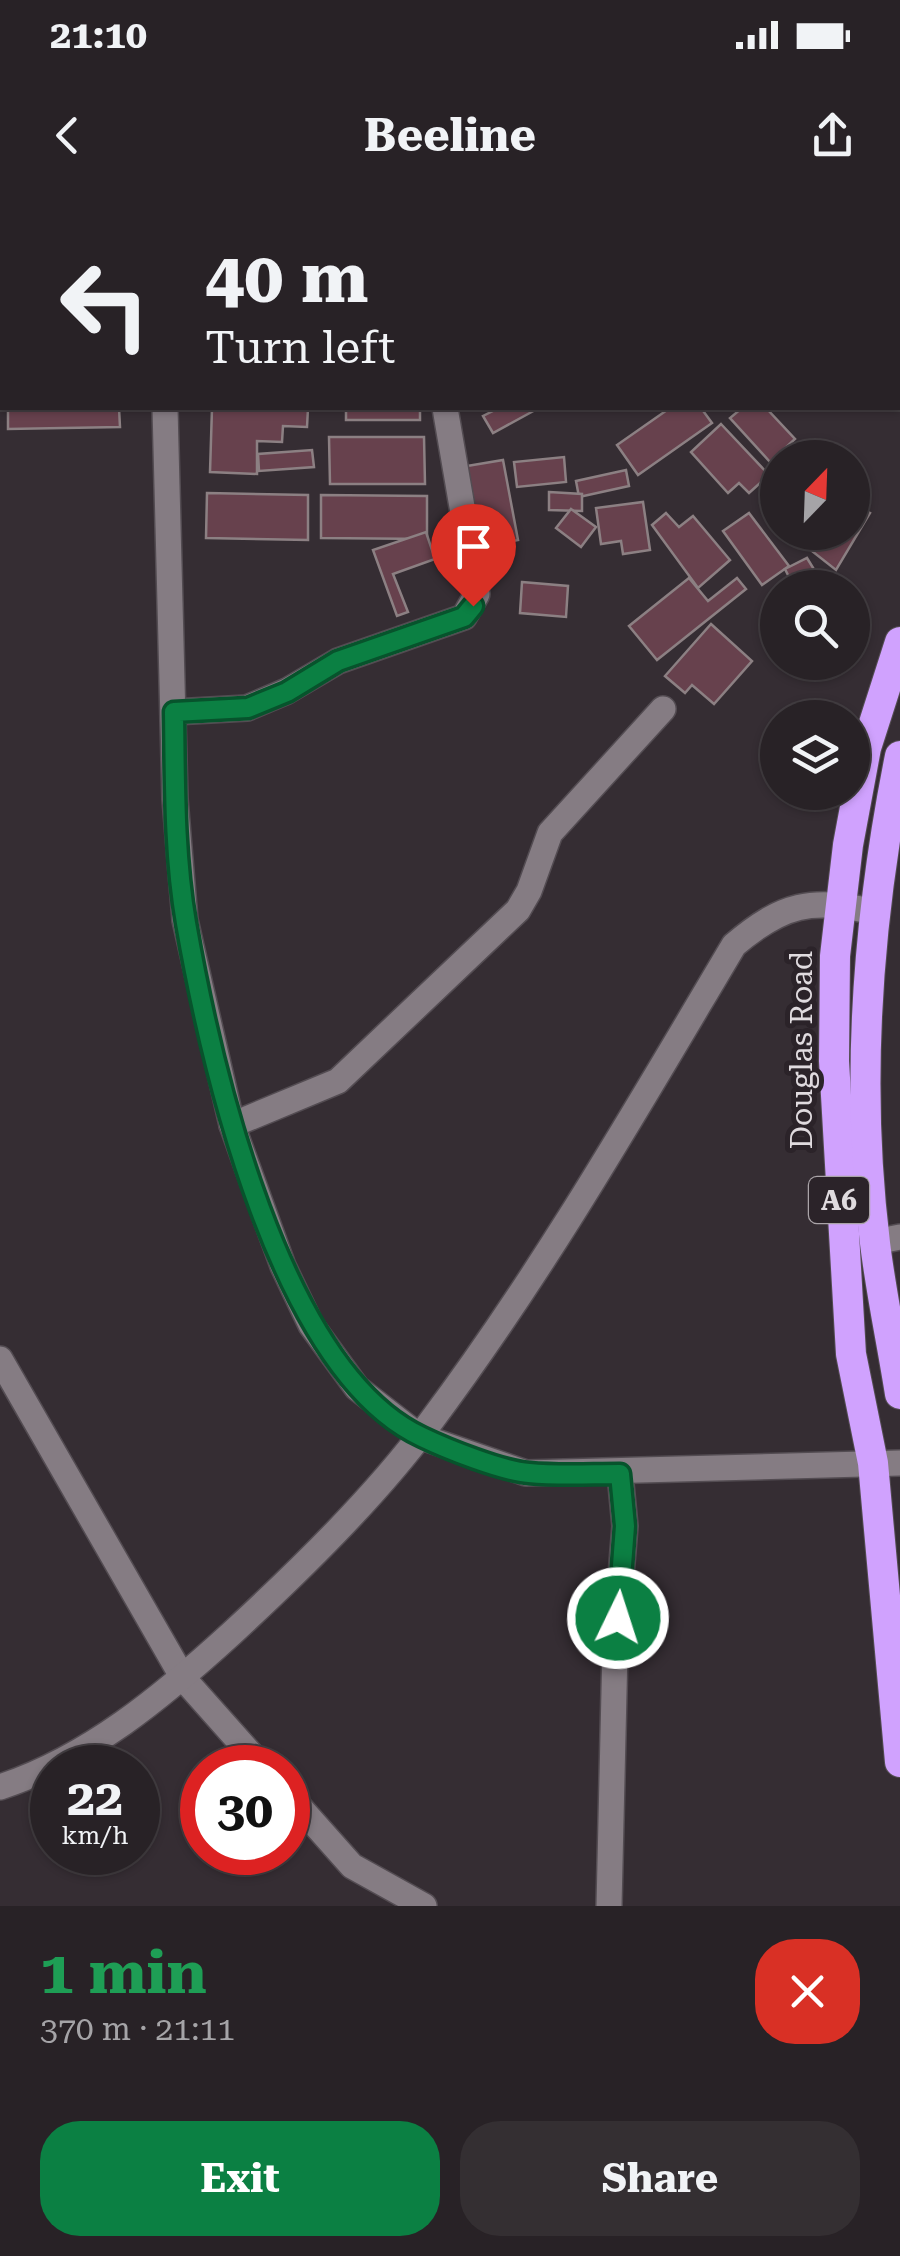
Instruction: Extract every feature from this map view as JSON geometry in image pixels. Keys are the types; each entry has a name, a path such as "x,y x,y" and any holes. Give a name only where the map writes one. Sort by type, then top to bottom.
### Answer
{"highway":[{"name":"Douglas Road","path":"900,642 866,748 840,904 834,1061 839,1200 852,1354 887,1463 900,1762"},
{"name":"A6","path":"900,756 874,912 866,1060 900,1394"}],"street":[{"path":"165,410 164,504 175,799 185,920 232,1125 283,1266 312,1326 357,1388 419,1436 526,1473 620,1474 887,1463"},
{"path":"174,712 248,708 287,692 338,661 464,617 477,594 445,410"},
{"path":"232,1125 338,1081 518,910 530,891 550,833 662,709"},
{"path":"0,1787 74,1756 183,1678 260,1607 419,1436 552,1249 734,945 763,920 798,905 840,904 874,912"},
{"path":"0,1359 183,1678 243,1745"},
{"path":"601,1905 625,1526 620,1474"},
{"path":"310,1819 352,1866 424,1906"}],"building":[{"path":"8,410 119,410 120,427 8,429"},
{"path":"212,410 308,410 307,427 283,426 282,442 257,441 257,474 210,472"},
{"path":"346,410 420,410 420,420 346,420"},
{"path":"495,410 535,410 493,433 483,416"},
{"path":"667,410 702,410 712,423 638,475 617,445"},
{"path":"740,410 768,410 795,439 760,440 760,451 730,418"},
{"path":"721,424 760,465 760,483 749,493 739,483 728,493 691,452"},
{"path":"329,437 424,437 425,484 330,484"},
{"path":"312,450 314,467 259,471 258,454"},
{"path":"564,457 566,482 517,487 514,462"},
{"path":"503,460 518,540 477,548 461,467"},
{"path":"626,470 629,486 579,497 576,481"},
{"path":"549,492 582,494 582,511 549,510"},
{"path":"207,493 308,495 308,540 206,538"},
{"path":"321,495 427,496 427,539 321,538"},
{"path":"643,502 650,550 623,554 621,541 601,544 596,508"},
{"path":"571,509 596,527 581,547 556,528"},
{"path":"666,513 679,527 693,516 730,560 698,588 652,525"},
{"path":"749,513 760,528 760,550 777,550 789,566 783,570 760,570 760,582 723,531"},
{"path":"426,532 435,559 393,574 408,612 397,616 373,550"},
{"path":"811,550 848,550 836,570"},
{"path":"807,558 814,570 786,570"},
{"path":"689,578 708,601 737,578 746,589 657,660 629,626"},
{"path":"522,582 568,586 566,617 520,613"},
{"path":"711,624 752,661 714,704 692,685 685,693 665,676"}],"route":[{"path":"473,606 464,617 338,661 268,701 248,708 174,712 175,799 185,920 232,1125 283,1266 312,1326 357,1388 419,1436 526,1473 620,1474 625,1526 618,1618"}]}
